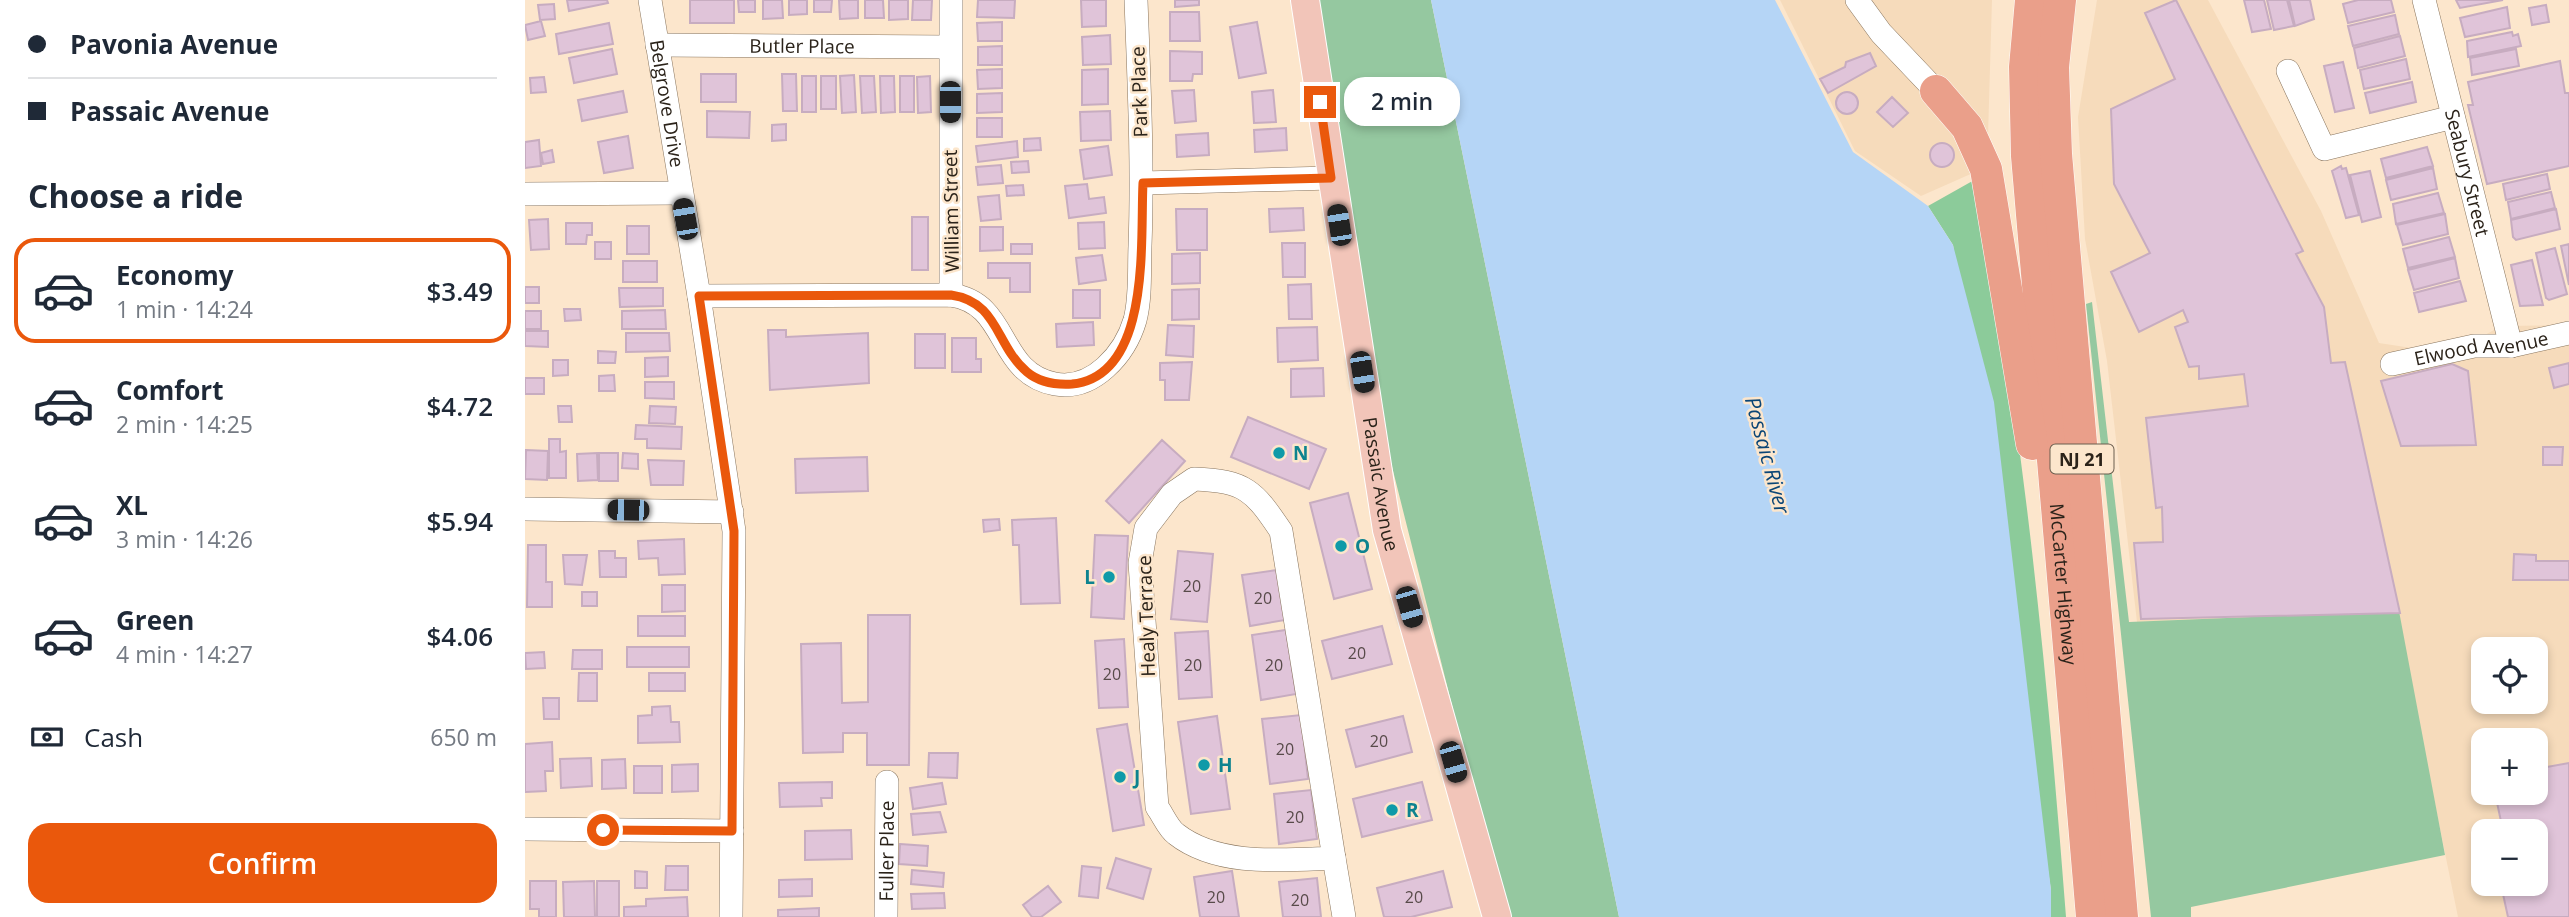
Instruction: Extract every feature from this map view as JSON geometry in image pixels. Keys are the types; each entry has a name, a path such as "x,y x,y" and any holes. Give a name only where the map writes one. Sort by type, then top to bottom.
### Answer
{"highway":[{"name":"McCarter Highway","path":"2031,0 2025,67 2027,156 2092,917"},
{"name":"NJ 21","path":"2060,0 2053,67 2056,154 2122,917"},
{"path":"1936,91 1967,127 1978,148 1991,191 2025,399 2081,788"},
{"path":"2113,814 2131,917"}],"main road":[{"name":"Passaic Avenue","path":"1305,0 1387,530 1497,917"}],"street":[{"name":"Belgrove Drive","path":"650,0 732,512 731,917"},
{"name":"William Street","path":"951,0 951,295"},
{"name":"Park Place","path":"951,295 971,298 986,311 1011,353 1025,371 1039,381 1059,385 1081,383 1100,372 1118,356 1135,320 1143,183 1136,0"},
{"path":"1857,0 1893,48 1936,91"},
{"name":"Seabury Street","path":"2424,0 2511,346"},
{"name":"Butler Place","path":"657,45 949,47"},
{"path":"2288,71 2324,149 2453,117"},
{"path":"1143,183 1331,178"},
{"path":"525,194 681,194"},
{"path":"699,296 951,295"},
{"name":"Elwood Avenue","path":"2392,364 2475,346 2511,346 2569,333"},
{"name":"Healy Terrace","path":"1334,858 1285,860 1215,855 1174,833 1157,807 1140,563 1146,528 1172,494 1194,479 1222,480 1257,496 1281,531 1344,917"},
{"path":"525,509 732,512"},
{"name":"Fuller Place","path":"886,917 887,782"},
{"path":"525,829 732,831"}],"shaded area":[{"path":"1780,0 1992,0 1988,136 1991,165 1921,196 1855,151"},
{"path":"2097,0 2208,0 2321,211 2379,343 2451,354 2501,326 2569,325 2569,917 2458,917 2396,612 2137,622 2107,361 2085,239 2078,117"}],"green space":[{"path":"1319,0 1431,0 1619,917 1509,917 1500,896 1380,419"},
{"path":"1976,179 1993,271 2020,455 2042,639 2066,917 2051,917 2051,890 1953,245 1928,206"},
{"path":"2092,302 2129,622 2399,611 2445,855 2191,907 2191,917 2151,917 2086,304"}],"water":[{"name":"Passaic River","path":"1431,0 1775,0 1853,152 1928,206 1953,245 1994,402 2051,890 2051,917 1619,917"}],"building":[{"path":"567,0 607,0 608,3 569,11"},
{"path":"690,0 734,0 734,23 690,23"},
{"path":"738,0 755,0 755,12 739,12"},
{"path":"763,0 782,0 783,18 763,19"},
{"path":"789,0 807,0 807,14 789,15"},
{"path":"814,0 832,0 831,12 814,12"},
{"path":"839,0 858,0 858,18 840,19"},
{"path":"865,0 883,0 884,18 865,18"},
{"path":"889,0 908,0 908,19 889,20"},
{"path":"913,0 932,0 931,20 912,20"},
{"path":"978,0 1015,0 1014,18 977,17"},
{"path":"1081,0 1106,0 1106,26 1082,27"},
{"path":"1175,0 1199,0 1199,5 1175,7"},
{"path":"2176,0 2303,251 2296,254 2324,307 2331,363 2345,362 2400,613 2141,619 2134,543 2163,542 2162,507 2156,508 2146,418 2248,406 2244,374 2199,379 2199,366 2189,367 2175,327 2188,322 2183,310 2139,332 2111,272 2150,253 2114,184 2111,109 2175,79 2145,13"},
{"path":"2244,0 2264,0 2271,29 2252,32"},
{"path":"2267,0 2287,0 2294,26 2274,30"},
{"path":"2289,0 2310,0 2314,19 2295,26"},
{"path":"2358,0 2391,0 2394,12 2348,23 2343,4"},
{"path":"2456,0 2503,0 2460,8"},
{"path":"554,4 555,19 540,20 538,5"},
{"path":"2546,5 2549,22 2532,25 2529,8"},
{"path":"2507,7 2510,28 2465,37 2460,18"},
{"path":"1170,12 1199,12 1200,41 1170,41"},
{"path":"2395,15 2399,34 2353,46 2348,26"},
{"path":"541,21 545,36 528,40 525,25"},
{"path":"1002,22 1002,41 978,41 977,23"},
{"path":"1257,22 1266,73 1239,78 1230,27"},
{"path":"609,23 613,44 559,54 556,34"},
{"path":"2512,32 2513,36 2518,34 2521,46 2468,57 2467,41"},
{"path":"1110,35 1111,64 1083,65 1082,37"},
{"path":"2400,36 2405,56 2358,68 2354,48"},
{"path":"1002,46 1002,65 978,65 978,47"},
{"path":"612,49 617,74 574,83 569,58"},
{"path":"2516,49 2519,66 2472,75 2470,58"},
{"path":"1170,51 1202,52 1202,74 1193,74 1192,81 1170,81"},
{"path":"1870,53 1876,66 1828,93 1820,79 1845,67 1846,62"},
{"path":"2406,59 2410,79 2364,89 2360,70"},
{"path":"2560,61 2565,93 2569,93 2569,166 2487,184 2468,105 2473,105 2468,82"},
{"path":"2343,62 2354,108 2335,112 2324,66"},
{"path":"1002,69 1002,88 978,89 977,70"},
{"path":"1108,69 1108,104 1082,105 1082,70"},
{"path":"701,74 736,74 736,102 701,102"},
{"path":"782,74 796,74 797,111 783,111"},
{"path":"854,75 856,112 842,113 840,76"},
{"path":"802,76 816,76 816,112 802,112"},
{"path":"821,76 836,76 836,109 821,109"},
{"path":"860,76 874,76 876,112 862,113"},
{"path":"880,76 894,76 895,112 881,113"},
{"path":"900,76 914,76 914,112 900,112"},
{"path":"930,76 931,112 918,113 917,77"},
{"path":"544,77 546,92 531,93 530,78"},
{"path":"2412,82 2416,102 2370,113 2365,93"},
{"path":"1194,90 1196,121 1175,123 1172,91"},
{"path":"1273,90 1276,122 1254,123 1252,92"},
{"path":"623,91 627,112 582,121 578,100"},
{"path":"1847,92 1855,95 1858,103 1855,111 1847,114 1839,111 1836,103 1839,95"},
{"path":"1002,93 1002,112 977,113 977,94"},
{"path":"1892,97 1908,113 1893,127 1877,112"},
{"path":"707,111 750,112 749,138 707,137"},
{"path":"1110,111 1111,140 1081,141 1080,112"},
{"path":"977,118 1002,118 1002,137 977,137"},
{"path":"786,124 786,140 772,141 772,125"},
{"path":"1286,128 1287,150 1255,152 1254,130"},
{"path":"1208,133 1209,155 1177,157 1176,135"},
{"path":"628,136 633,168 604,173 598,142"},
{"path":"1040,138 1041,150 1024,151 1024,139"},
{"path":"539,140 541,166 525,168 525,142"},
{"path":"1017,141 1018,157 978,162 976,146"},
{"path":"1942,143 1950,147 1954,155 1950,163 1942,167 1934,163 1930,155 1934,147"},
{"path":"1108,146 1112,175 1084,179 1080,150"},
{"path":"2427,147 2433,166 2386,178 2381,159"},
{"path":"552,150 554,162 543,164 541,153"},
{"path":"1028,161 1029,172 1012,173 1011,162"},
{"path":"1001,165 1003,183 978,185 976,167"},
{"path":"2341,166 2342,169 2346,168 2359,215 2346,218 2332,171"},
{"path":"2433,168 2437,189 2391,200 2386,180"},
{"path":"2370,171 2381,217 2362,222 2350,175"},
{"path":"2547,174 2550,189 2506,200 2503,184"},
{"path":"1087,184 1089,199 1104,197 1106,213 1069,218 1065,186"},
{"path":"1023,185 1024,195 1007,196 1006,186"},
{"path":"2551,192 2555,208 2511,219 2508,202"},
{"path":"2438,193 2444,213 2396,224 2393,204"},
{"path":"999,195 1001,219 981,221 978,197"},
{"path":"1303,208 1304,230 1270,232 1269,209"},
{"path":"1176,209 1207,209 1207,250 1177,250"},
{"path":"2556,209 2560,229 2516,240 2513,237 2511,220"},
{"path":"2445,214 2448,234 2403,245 2397,225"},
{"path":"912,217 928,217 928,270 912,270"},
{"path":"548,219 549,249 531,250 529,220"},
{"path":"1104,222 1105,248 1079,249 1078,223"},
{"path":"566,223 592,223 592,235 587,235 586,244 566,244"},
{"path":"627,226 649,226 649,254 627,254"},
{"path":"980,227 1003,227 1003,250 980,251"},
{"path":"2449,237 2455,257 2408,268 2403,249"},
{"path":"595,242 611,242 611,259 595,259"},
{"path":"1282,243 1305,243 1305,277 1283,277"},
{"path":"1011,244 1032,244 1032,254 1011,254"},
{"path":"2569,244 2569,285 2561,246"},
{"path":"2555,248 2567,294 2549,300 2546,298 2536,253"},
{"path":"1200,253 1200,283 1172,284 1172,254"},
{"path":"1102,255 1106,280 1079,284 1076,258"},
{"path":"2455,258 2459,278 2414,290 2408,270"},
{"path":"2532,260 2543,305 2520,306 2511,265"},
{"path":"623,261 657,261 657,282 623,282"},
{"path":"988,263 1030,263 1030,292 1010,292 1010,278 988,278"},
{"path":"2460,281 2466,301 2419,312 2414,293"},
{"path":"1311,284 1312,319 1289,319 1288,285"},
{"path":"525,287 539,287 539,303 525,303"},
{"path":"619,288 663,288 663,306 620,307"},
{"path":"1199,289 1199,319 1172,320 1172,290"},
{"path":"1073,290 1100,290 1100,318 1073,318"},
{"path":"564,309 580,309 581,320 565,321"},
{"path":"665,310 666,329 622,329 622,311"},
{"path":"525,311 541,311 541,329 525,329"},
{"path":"1093,322 1094,345 1057,347 1056,324"},
{"path":"1168,325 1194,326 1193,357 1166,355"},
{"path":"1317,327 1318,360 1278,362 1277,328"},
{"path":"768,330 786,330 786,337 868,333 869,383 770,390"},
{"path":"525,331 548,331 548,347 525,346"},
{"path":"626,333 669,333 670,351 626,352"},
{"path":"915,334 945,334 945,368 915,368"},
{"path":"952,338 976,338 976,359 981,359 981,372 952,372"},
{"path":"598,351 616,352 615,363 598,363"},
{"path":"668,357 668,376 645,377 645,358"},
{"path":"553,360 568,360 568,375 553,376"},
{"path":"1192,362 1189,400 1165,400 1165,380 1160,380 1160,363"},
{"path":"2569,363 2569,384 2554,388 2549,368"},
{"path":"2452,364 2468,371 2476,445 2401,446 2381,381"},
{"path":"1323,368 1324,396 1291,397 1291,369"},
{"path":"614,375 615,391 599,391 599,376"},
{"path":"525,378 544,378 544,394 525,394"},
{"path":"645,382 674,382 674,399 645,398"},
{"path":"558,406 571,406 572,422 559,422"},
{"path":"650,406 676,407 675,424 649,423"},
{"name":"N","path":"1248,417 1326,449 1309,489 1231,457"},
{"path":"636,425 682,427 681,449 647,448 647,439 635,439"},
{"path":"549,439 560,439 560,452 566,451 566,478 549,478"},
{"path":"1162,440 1185,461 1129,523 1106,501"},
{"path":"2543,447 2563,447 2562,465 2543,465"},
{"path":"526,450 548,451 547,480 525,479"},
{"path":"597,453 598,480 578,481 577,454"},
{"path":"599,453 618,453 618,481 599,481"},
{"path":"623,453 638,454 638,469 622,468"},
{"path":"867,457 868,491 796,493 795,459"},
{"path":"648,460 684,461 683,485 651,485"},
{"name":"O","path":"1348,493 1372,589 1334,599 1310,503"},
{"path":"1056,518 1060,603 1021,604 1019,545 1013,545 1012,520"},
{"path":"999,519 1000,530 984,532 983,520"},
{"name":"L","path":"1095,535 1128,536 1124,619 1091,617"},
{"path":"684,539 685,574 659,575 658,558 639,559 638,541"},
{"path":"528,545 546,545 546,582 552,582 552,607 527,607"},
{"path":"599,551 615,551 615,558 626,558 626,577 600,577"},
{"path":"1178,551 1213,554 1207,622 1171,619"},
{"path":"2514,554 2536,555 2536,561 2569,561 2569,580 2513,580"},
{"path":"563,555 587,555 582,585 565,584"},
{"path":"1277,570 1285,620 1250,626 1242,575"},
{"path":"662,585 685,585 685,611 662,612"},
{"path":"582,592 597,592 597,606 582,606"},
{"path":"868,615 910,615 909,765 867,765 867,733 843,733 843,752 803,753 801,644 841,643 842,703 868,702"},
{"path":"638,616 685,616 685,636 638,636"},
{"path":"1382,626 1392,664 1332,679 1322,641"},
{"path":"1286,630 1296,694 1261,700 1252,635"},
{"path":"1208,631 1212,697 1179,699 1175,633"},
{"path":"1124,639 1128,707 1099,708 1095,641"},
{"path":"627,647 689,647 689,667 627,667"},
{"path":"573,650 602,650 602,669 572,669"},
{"path":"544,652 545,668 526,669 525,653"},
{"path":"579,673 597,673 597,701 578,701"},
{"path":"649,673 685,673 685,691 649,691"},
{"path":"543,698 559,698 559,719 544,719"},
{"path":"670,706 671,722 679,722 680,742 638,743 638,716 652,715 652,707"},
{"path":"1301,715 1308,779 1270,784 1262,719"},
{"name":"H","path":"1217,716 1230,809 1191,814 1178,722"},
{"path":"1403,716 1412,752 1356,767 1346,730"},
{"name":"J","path":"1127,724 1144,825 1113,831 1097,729"},
{"path":"552,742 553,771 545,771 546,791 525,792 525,744"},
{"path":"929,753 958,753 957,778 928,777"},
{"path":"591,758 592,786 561,788 560,759"},
{"path":"625,759 626,788 602,789 602,760"},
{"path":"2569,763 2569,917 2508,917 2503,896 2548,896 2548,819 2500,819 2498,805 2548,805 2548,767"},
{"path":"698,764 698,791 672,792 672,765"},
{"path":"634,766 662,766 662,793 634,793"},
{"path":"832,782 832,798 821,798 822,806 780,807 779,783"},
{"name":"R","path":"1422,782 1432,820 1362,837 1353,799"},
{"path":"942,783 946,804 913,809 910,788"},
{"path":"1311,790 1317,839 1279,844 1274,794"},
{"path":"940,812 946,832 913,835 911,814"},
{"path":"851,830 852,859 805,860 805,831"},
{"path":"900,844 928,846 927,866 899,864"},
{"path":"1116,858 1151,869 1143,899 1107,888"},
{"path":"666,866 688,866 688,890 665,890"},
{"path":"1082,866 1101,868 1098,898 1079,896"},
{"path":"912,870 944,873 943,887 911,884"},
{"path":"635,871 647,872 647,888 635,888"},
{"path":"1232,871 1239,917 1200,917 1194,877"},
{"path":"1443,871 1452,907 1411,917 1384,917 1377,888"},
{"path":"1317,878 1321,917 1283,917 1279,882"},
{"path":"812,879 812,896 779,897 779,880"},
{"path":"530,881 556,881 556,917 539,917 539,909 530,909"},
{"path":"594,881 595,917 564,917 563,882"},
{"path":"597,881 619,881 619,917 597,917"},
{"path":"1048,886 1061,902 1041,917 1032,917 1023,905"},
{"path":"944,893 945,908 912,909 911,894"},
{"path":"687,897 688,917 624,917 624,907 646,906 646,899"},
{"path":"819,908 819,917 778,917 778,910"}],"place":[{"name":"N","path":"1279,453"},
{"name":"O","path":"1341,546"},
{"name":"L","path":"1109,577"},
{"name":"H","path":"1204,765"},
{"name":"J","path":"1120,777"},
{"name":"R","path":"1392,810"}],"route":[{"path":"603,830 732,831 734,531 699,296 951,295 971,298 986,311 1025,371 1039,381 1059,385 1081,383 1100,372 1118,356 1135,320 1143,183 1331,178 1320,102"}]}
